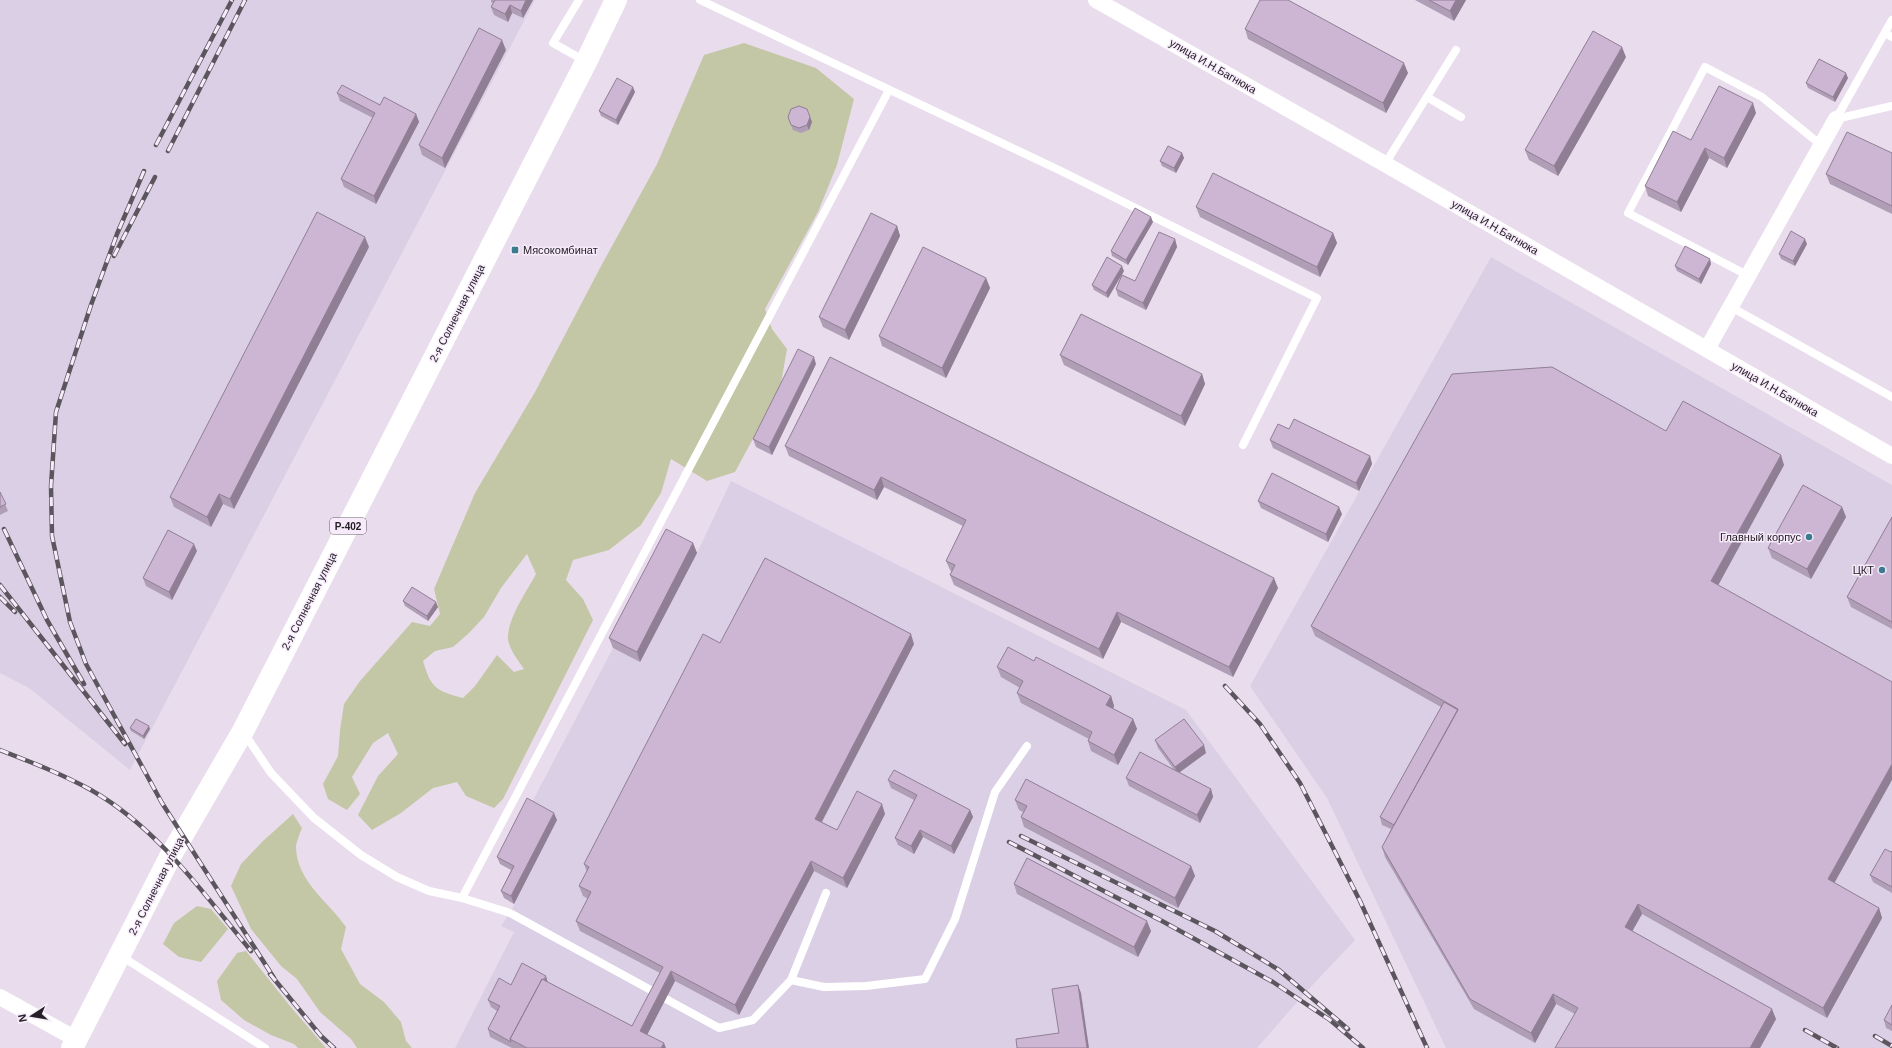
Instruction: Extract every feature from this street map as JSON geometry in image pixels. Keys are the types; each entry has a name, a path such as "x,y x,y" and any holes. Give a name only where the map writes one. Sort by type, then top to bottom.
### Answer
{"main road":[{"name":"2-я Солнечная улица","path":"74,1043 171,855 243,731 586,62 616,0"}],"street":[{"name":"улица И.Н.Багнюка","path":"1096,0 1385,164 1892,456"},
{"path":"1707,349 1836,119"},
{"path":"0,996 74,1043"}],"lane":[{"path":"579,0 553,43 586,62"},
{"path":"700,0 1061,171 1318,298 1243,445"},
{"path":"1836,119 1888,35 1892,20"},
{"path":"1385,164 1456,50"},
{"path":"1749,276 1628,213 1705,67 1762,97 1821,145"},
{"path":"462,898 889,90"},
{"path":"1427,97 1461,117"},
{"path":"1836,119 1892,106"},
{"path":"1731,307 1892,397"},
{"path":"243,731 271,773 314,818 361,855 397,877 429,891 462,898 510,913 658,994"},
{"path":"792,980 824,987 866,986 925,979 955,919 995,792 1027,746"},
{"path":"666,999 719,1028 753,1020 792,980 826,893"},
{"path":"120,955 265,1048"}],"shaded area":[{"path":"0,0 535,0 130,770 29,688 0,673"},
{"path":"1491,257 1892,485 1892,1048 1446,1048 1327,798 1250,686"},
{"path":"731,481 1186,710 1355,940 1306,992 1257,1048 455,1048 514,932 501,926 510,913 557,820 530,806 613,648 640,662 697,553"}],"green space":[{"path":"744,43 816,68 854,99 837,165 818,212 765,309 772,329 787,349 780,389 735,472 707,481 671,459 661,493 641,525 609,550 573,560 566,580 583,599 593,620 503,799 494,808 466,796 457,782 433,788 401,813 372,830 358,815 378,776 398,754 388,733 373,743 352,777 360,794 347,810 328,799 323,784 338,756 344,704 360,681 412,622 430,626 440,614 434,589 475,493 535,392 657,164 704,55","holes":["527,554 536,574 518,605 509,631 508,639 510,647 524,669 514,672 497,655 475,686 463,698 446,693 436,687 432,683 423,661 435,651 453,647 469,633 484,617 501,588"]},
{"path":"293,814 302,828 296,846 297,858 301,870 314,890 339,917 346,927 341,949 360,984 384,1002 401,1022 406,1041 412,1048 357,1048 351,1039 320,1012 297,979 281,966 251,929 231,886 241,864 263,841"},
{"path":"197,906 211,909 228,929 201,962 179,957 163,944 174,923"},
{"path":"246,951 326,1048 298,1048 294,1044 271,1035 244,1020 221,1000 217,981 237,953"}],"building":[{"path":"495,0 526,0 521,11 510,5 505,14 491,7"},
{"path":"1260,0 1288,0 1404,63 1383,103 1245,29"},
{"path":"1429,0 1456,0 1450,11"},
{"path":"479,28 502,40 442,158 419,145"},
{"path":"1593,31 1622,47 1554,166 1525,150"},
{"path":"1819,59 1846,73 1833,97 1806,83"},
{"path":"617,78 633,87 616,120 599,111"},
{"path":"342,85 380,105 384,97 416,114 374,196 341,179 375,113 337,93"},
{"path":"1719,86 1753,103 1724,158 1705,148 1677,202 1645,186 1673,131 1691,140"},
{"path":"799,106 807,109 810,117 807,125 799,128 791,125 788,117 791,109"},
{"path":"1847,132 1892,153 1892,206 1826,174"},
{"path":"1168,146 1182,153 1174,168 1160,161"},
{"path":"1213,173 1333,233 1317,267 1196,207"},
{"path":"1135,208 1151,217 1126,260 1111,251"},
{"path":"317,212 365,237 230,499 219,494 207,517 170,497"},
{"path":"871,213 897,226 845,330 819,317"},
{"path":"1791,231 1805,239 1793,261 1779,254"},
{"path":"1159,232 1175,239 1143,303 1116,289 1122,275 1135,281"},
{"path":"1685,246 1710,259 1699,279 1675,266"},
{"path":"923,247 986,278 942,368 879,336"},
{"path":"1107,257 1122,266 1106,293 1092,285"},
{"path":"1081,314 1202,374 1181,416 1060,355"},
{"path":"798,349 814,357 769,447 753,439"},
{"path":"830,357 1274,578 1229,667 1117,612 1099,649 950,575 955,565 946,561 966,520 881,477 874,490 785,446"},
{"path":"1552,367 1666,431 1683,401 1781,455 1711,581 1892,682 1892,764 1828,879 1879,908 1823,1008 1638,904 1625,927 1772,1009 1750,1048 1555,1048 1578,1008 1553,994 1531,1033 1470,999 1382,847 1458,709 1311,626 1452,374"},
{"path":"1294,419 1370,456 1356,483 1270,440 1278,424 1289,429"},
{"path":"1272,473 1339,507 1326,534 1258,501"},
{"name":"Главный корпус","path":"1803,485 1842,507 1807,569 1768,548"},
{"path":"0,492 6,504 0,507"},
{"name":"ЦКТ","path":"1892,517 1892,622 1847,597"},
{"path":"666,529 693,543 637,652 609,638"},
{"path":"168,530 194,544 169,592 143,578"},
{"path":"765,558 911,634 815,819 837,830 857,791 882,804 843,878 811,861 735,1005 671,971 640,1031 664,1043 661,1048 527,1048 510,1039 542,979 632,1026 663,967 576,921 591,892 579,886 589,867 584,864 703,634 720,643"},
{"path":"412,587 436,602 427,616 403,601"},
{"path":"1008,647 1034,661 1036,657 1111,696 1106,705 1133,719 1114,755 1088,741 1092,732 1017,693 1023,681 997,667"},
{"path":"1444,702 1458,710 1394,825 1380,817"},
{"path":"136,719 149,726 143,736 130,728"},
{"path":"1184,719 1204,745 1175,767 1155,740"},
{"path":"1140,752 1211,789 1197,815 1126,778"},
{"path":"894,770 970,810 951,846 920,830 911,846 895,838 917,795 888,780"},
{"path":"1026,779 1191,866 1175,898 1021,817 1027,806 1015,800"},
{"path":"527,798 554,813 511,896 501,891 514,866 497,857"},
{"path":"1885,849 1891,852 1892,851 1892,887 1870,875"},
{"path":"1027,858 1147,921 1134,947 1014,884"},
{"path":"522,963 546,976 543,980 542,979 510,1039 511,1042 488,1029 500,1006 488,1000 499,978 511,985"},
{"path":"1078,985 1087,1048 1017,1048 1016,1039 1059,1033 1052,989"},
{"path":"1892,1005 1892,1025 1884,1020"}],"railway":[{"path":"156,145 232,0"},
{"path":"168,151 245,0"},
{"path":"144,171 117,234 91,305 56,412 51,486 52,536 70,622 86,664 162,803 274,978"},
{"path":"114,256 155,177"},
{"path":"4,529 47,620 84,684"},
{"path":"0,585 125,744"},
{"path":"0,597 15,612"},
{"path":"1225,686 1260,724 1300,783 1360,901 1427,1048"},
{"path":"0,750 58,773 80,784 115,805 138,823 178,863 251,951"},
{"path":"1021,836 1215,931 1279,970 1348,1029"},
{"path":"1009,842 1162,921 1273,982 1330,1020 1363,1048"},
{"path":"270,974 321,1036 334,1048"},
{"path":"1805,1030 1837,1048"},
{"path":"1875,1036 1892,1046"}],"place":[{"name":"Мясокомбинат","path":"515,250"},
{"name":"Главный корпус","path":"1809,537"},
{"name":"ЦКТ","path":"1882,570"}]}
